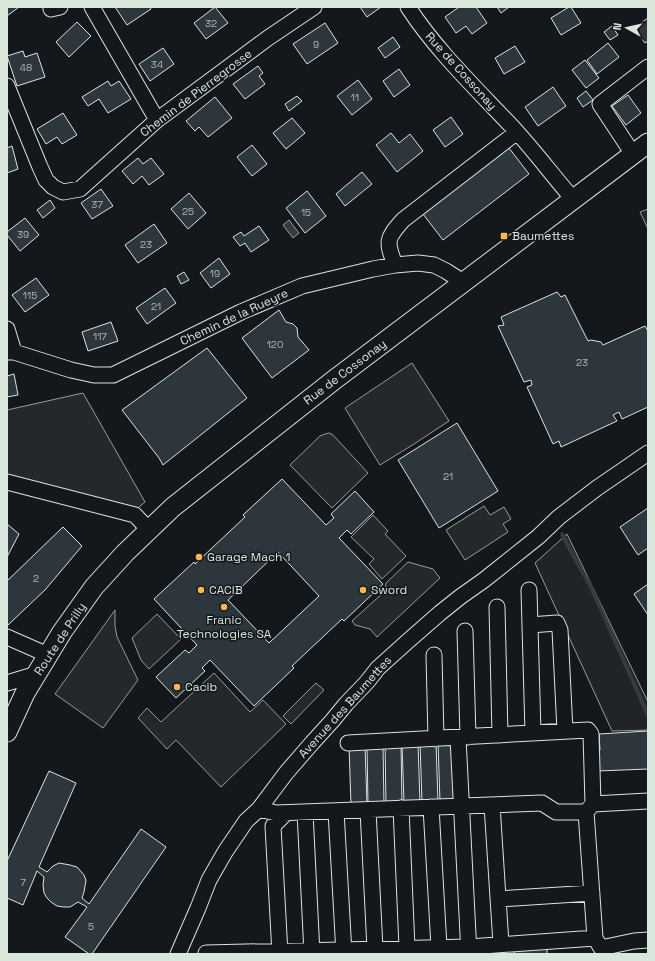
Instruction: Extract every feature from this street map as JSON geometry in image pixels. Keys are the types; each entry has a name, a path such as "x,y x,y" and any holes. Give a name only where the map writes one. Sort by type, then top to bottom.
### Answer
{"main road":[{"name":"Rue de Cossonay","path":"125,553 173,507 276,425 463,282 641,149"},
{"name":"Route de Prilly","path":"7,732 25,693 62,632 94,587 125,553"}],"street":[{"path":"92,7 157,120"},
{"name":"Chemin de Pierregrosse","path":"7,86 46,180 53,187 63,192 80,189 157,120 268,38 314,7"},
{"name":"Rue de Cossonay","path":"408,7 425,31 467,80 517,132 573,199"},
{"name":"Rue de Cossonay","path":"641,149 600,104 648,67"},
{"path":"395,265 388,244 393,232 403,220 517,132"},
{"name":"Chemin de la Rueyre","path":"11,352 71,370 94,375 113,375 241,312 302,286 374,269 418,263 434,265 446,270 463,282"},
{"path":"7,329 11,352"},
{"name":"Avenue des Baumettes","path":"178,954 209,880 225,852 246,821 259,809 286,773 378,668 440,613 538,538 559,517 596,488 648,453"},
{"path":"7,482 135,515 149,530"},
{"path":"529,590 533,733"},
{"path":"497,607 500,735"},
{"path":"530,625 556,623 560,630 566,731"},
{"path":"465,631 462,806 469,950"},
{"path":"7,637 48,655"},
{"path":"434,655 436,739"},
{"path":"7,683 36,674"},
{"path":"348,744 588,730 591,734 589,808 592,893 599,947"},
{"path":"259,809 276,813 286,813 542,802 556,812 648,801"},
{"path":"492,804 501,944"},
{"path":"431,807 439,947"},
{"path":"401,808 408,948"},
{"path":"368,810 375,949"},
{"path":"336,811 344,952"},
{"path":"305,812 312,952"},
{"path":"280,953 273,826 286,813"},
{"path":"498,899 592,893"},
{"path":"206,953 344,952 375,949 439,947 469,950 501,944 599,947 648,940"}],"shaded area":[{"path":"648,209 648,229 640,212"},
{"path":"289,220 299,233 293,238 283,225"},
{"path":"412,363 449,421 380,465 345,408"},
{"path":"83,393 145,502 133,512 7,475 7,410"},
{"path":"329,433 333,435 368,473 332,508 290,465 320,436"},
{"path":"484,506 490,515 504,507 511,519 503,524 508,532 465,560 446,530"},
{"path":"373,515 388,531 385,534 406,556 382,579 369,564 374,559 351,537"},
{"path":"567,534 648,702 648,730 612,731 535,563"},
{"path":"408,562 433,569 440,578 377,637 370,629 355,625 352,621 385,591 386,583"},
{"path":"115,610 117,637 138,680 103,728 55,694"},
{"path":"157,614 181,639 149,669 141,660 132,638"},
{"path":"214,673 250,712 263,700 286,724 221,787 176,740 167,749 138,718 147,708 161,722"},
{"path":"316,683 324,690 291,724 283,716"}],"building":[{"path":"7,7 19,7 7,16"},
{"path":"115,7 150,7 151,9 127,25"},
{"path":"215,7 228,23 206,39 194,23"},
{"path":"360,7 381,7 367,17"},
{"path":"459,7 476,7 487,23 472,34 466,26 456,33 445,17"},
{"path":"497,7 509,7 501,13"},
{"path":"571,7 581,23 561,35 551,18"},
{"path":"648,18 648,41 645,43 634,28"},
{"path":"77,22 91,36 69,57 56,42"},
{"path":"325,23 338,43 307,64 293,44"},
{"path":"612,26 618,35 610,40 604,32"},
{"path":"393,37 400,47 385,58 378,48"},
{"path":"608,43 619,57 597,74 587,60"},
{"path":"515,46 525,62 504,74 495,58"},
{"path":"163,48 174,64 150,81 139,64"},
{"path":"23,51 25,57 37,53 45,77 17,86 7,56"},
{"path":"585,60 599,78 586,88 572,70"},
{"path":"258,66 263,73 259,76 265,84 245,99 233,84"},
{"path":"399,69 410,85 394,97 383,81"},
{"path":"358,80 372,99 352,115 337,96"},
{"path":"108,81 111,86 119,81 131,99 108,113 99,99 88,106 82,97"},
{"path":"553,87 566,106 538,126 525,107"},
{"path":"586,91 593,100 583,107 577,98"},
{"path":"628,95 641,113 626,125 612,106"},
{"path":"297,96 302,101 289,111 285,104"},
{"path":"215,97 232,118 208,137 199,127 195,131 186,121"},
{"path":"63,113 77,135 62,144 57,137 46,144 37,129"},
{"path":"451,117 463,134 445,147 433,130"},
{"path":"292,118 305,133 286,149 273,133"},
{"path":"391,133 399,143 410,134 423,151 397,172 376,145"},
{"path":"252,145 267,164 252,176 237,157"},
{"path":"12,146 18,169 7,173 7,148"},
{"path":"509,148 529,174 443,240 423,214"},
{"path":"138,158 143,164 151,158 164,174 149,185 142,176 133,184 122,171"},
{"path":"362,172 372,184 345,206 336,194"},
{"path":"101,189 113,206 92,219 81,203"},
{"path":"307,191 326,216 305,233 286,208"},
{"path":"189,193 206,213 188,229 171,209"},
{"path":"50,200 55,208 43,218 37,210"},
{"path":"25,218 39,235 20,251 7,235 7,232"},
{"path":"154,224 167,243 138,263 125,245"},
{"path":"259,226 269,240 251,252 245,243 240,246 233,237 241,232 244,236"},
{"path":"219,258 230,274 211,288 200,273"},
{"path":"184,272 189,280 181,284 177,276"},
{"path":"36,278 49,295 25,312 12,295"},
{"path":"165,288 176,303 147,324 136,308"},
{"path":"557,292 561,297 565,295 588,341 591,340 601,342 603,345 645,326 648,331 648,407 622,419 619,412 613,415 617,421 561,447 559,441 553,444 527,387 532,385 531,380 524,382 498,326 504,325 501,317"},
{"path":"279,310 286,322 293,324 297,328 298,337 309,350 272,378 242,338"},
{"path":"111,322 118,341 88,351 82,332"},
{"path":"207,348 247,398 163,465 122,410"},
{"path":"14,374 18,395 7,397 7,376"},
{"path":"457,423 498,491 439,528 398,460"},
{"name":"CACIB","path":"282,479 326,525 334,518 331,514 355,491 374,512 351,534 347,530 339,538 383,584 344,621 342,619 292,666 294,668 254,706 210,660 202,668 205,671 176,698 156,677 185,650 189,653 197,645 154,599 194,562 195,564 245,517 243,515","holes":["278,552 319,596 269,643 228,600"]},
{"path":"648,508 648,548 638,555 620,527"},
{"path":"7,524 19,534 7,557"},
{"path":"63,527 82,546 45,590 8,625 7,581"},
{"path":"648,584 648,615 634,594"},
{"path":"648,731 648,769 597,771 596,750 600,750 599,734"},
{"path":"438,742 454,742 456,802 440,802"},
{"path":"418,743 420,803 404,803 402,744"},
{"path":"420,743 436,743 438,802 422,803"},
{"path":"385,744 401,744 402,804 386,804"},
{"path":"365,745 367,805 351,805 349,746"},
{"path":"367,745 383,745 384,804 368,805"},
{"path":"49,771 76,783 39,867 47,872 59,863 77,867 84,875 86,880 82,898 89,904 141,829 166,847 92,954 89,954 65,937 87,907 78,902 70,907 64,907 57,906 51,902 44,893 44,877 37,871 23,905 7,898 7,861"},
{"path":"547,946 547,954 514,954 514,948"}],"waterway":[{"path":"562,534 591,587 648,715"}],"place":[{"name":"Baumettes","path":"504,236"},
{"name":"Garage Mach 1","path":"199,557"},
{"name":"CACIB","path":"201,590"},
{"name":"Sword","path":"363,590"},
{"name":"Franic Technologies SA","path":"224,607"},
{"name":"Cacib","path":"177,687"}]}
